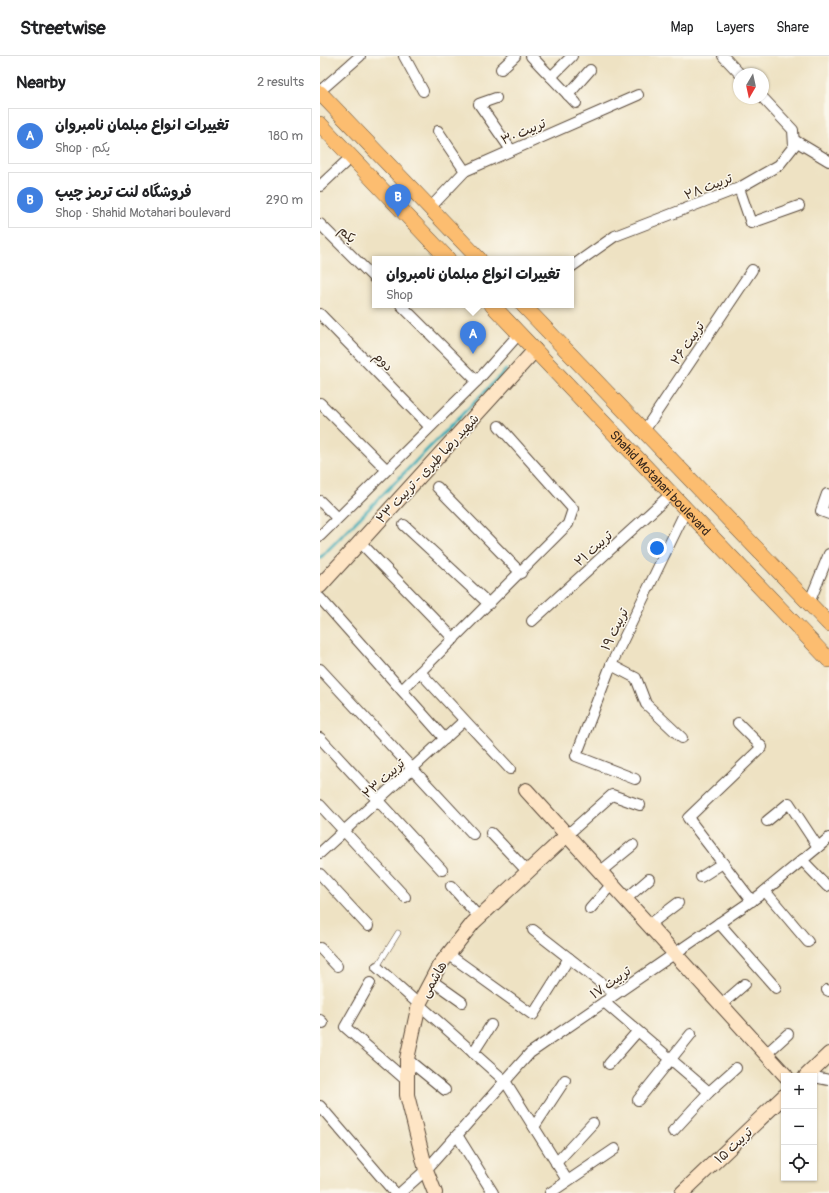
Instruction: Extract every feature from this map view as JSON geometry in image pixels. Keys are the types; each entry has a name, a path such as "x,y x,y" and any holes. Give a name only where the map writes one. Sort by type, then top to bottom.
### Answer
{"main road":[{"path":"320,92 476,256"},
{"path":"320,124 445,256"},
{"name":"Shahid Motahari boulevard","path":"495,308 829,660"},
{"name":"Shahid Motahari boulevard","path":"529,308 644,431 829,624"},
{"path":"739,565 757,549"}],"street":[{"path":"320,92 360,56"},
{"path":"404,56 423,91"},
{"path":"501,69 515,56"},
{"path":"531,56 576,103"},
{"path":"551,77 572,56"},
{"path":"723,56 734,68"},
{"path":"568,95 590,70"},
{"name":"تربیت ۳۰","path":"430,208 465,171 638,95"},
{"path":"496,98 479,104 511,150"},
{"path":"769,104 793,130 794,140 829,161"},
{"path":"438,131 465,171"},
{"name":"تربیت ۲۸","path":"574,266 614,236 739,188 779,165 794,146 794,140"},
{"path":"320,186 351,157"},
{"path":"739,188 751,223 799,206"},
{"name":"یکم","path":"320,224 372,276"},
{"name":"تربیت ۲۶","path":"644,431 752,270"},
{"path":"404,308 477,381"},
{"name":"دوم","path":"320,314 429,426"},
{"path":"320,536 429,426 477,381 519,334"},
{"name":"شهید رضا طبری - تربیت ۲۳","path":"320,586 359,541 535,350"},
{"path":"320,403 386,469"},
{"path":"402,690 521,573 568,524 573,509 499,426"},
{"path":"438,487 521,573"},
{"name":"تربیت ۲۱","path":"532,621 671,494"},
{"path":"826,494 821,511 829,514"},
{"path":"320,501 337,518"},
{"name":"تربیت ۱۹","path":"682,738 646,704 636,678 611,665 686,510"},
{"path":"404,525 489,604"},
{"path":"359,541 454,639"},
{"path":"809,603 829,554"},
{"path":"320,598 445,739"},
{"path":"611,665 576,756 635,779"},
{"path":"320,669 472,834"},
{"path":"420,672 510,769"},
{"name":"تربیت ۲۳","path":"320,853 464,721"},
{"path":"738,723 762,747 688,818 752,901"},
{"path":"320,738 442,870"},
{"path":"526,790 783,1073"},
{"path":"567,835 612,795 640,805"},
{"path":"767,821 788,803 818,847"},
{"path":"320,805 405,898"},
{"path":"491,833 528,872"},
{"name":"هاشمی","path":"435,1193 426,1170 407,1094 407,1060 419,1004 439,966 479,917 567,835"},
{"name":"تربیت ۱۷","path":"400,1193 426,1170 530,1053 752,901 829,838"},
{"path":"601,871 633,845"},
{"path":"802,860 827,886"},
{"path":"701,877 723,863"},
{"path":"320,874 368,926"},
{"path":"626,900 649,879"},
{"path":"590,909 612,884"},
{"path":"451,886 479,917"},
{"path":"765,891 808,942"},
{"path":"649,925 678,903"},
{"path":"719,923 776,988"},
{"path":"533,930 615,994"},
{"path":"320,948 337,966"},
{"path":"448,954 533,1015 569,958"},
{"path":"377,966 505,1081 567,1180"},
{"path":"432,980 462,1002"},
{"path":"370,983 345,1027 407,1081"},
{"path":"722,1004 745,984"},
{"path":"604,1002 637,1032 709,1092"},
{"path":"473,1053 491,1025"},
{"path":"609,1064 637,1032"},
{"path":"638,1100 691,1034"},
{"path":"766,1054 788,1034"},
{"path":"812,1073 829,1054"},
{"path":"407,1060 445,1090"},
{"path":"673,1131 709,1092 736,1068"},
{"path":"817,1078 829,1080"},
{"path":"534,1127 565,1080"},
{"name":"تربیت ۱۵","path":"682,1193 781,1099"},
{"path":"320,1106 395,1193"},
{"path":"556,1163 593,1123"},
{"path":"457,1135 493,1193"},
{"path":"550,1193 567,1180 615,1149"}],"lane":[{"path":"377,966 398,933"}],"waterway":[{"path":"320,558 506,370"}],"place":[{"name":"فروشگاه لنت ترمز چیپ","path":"398,217"},
{"name":"تغییرات انواع مبلمان نامبروان","path":"473,354"}]}
